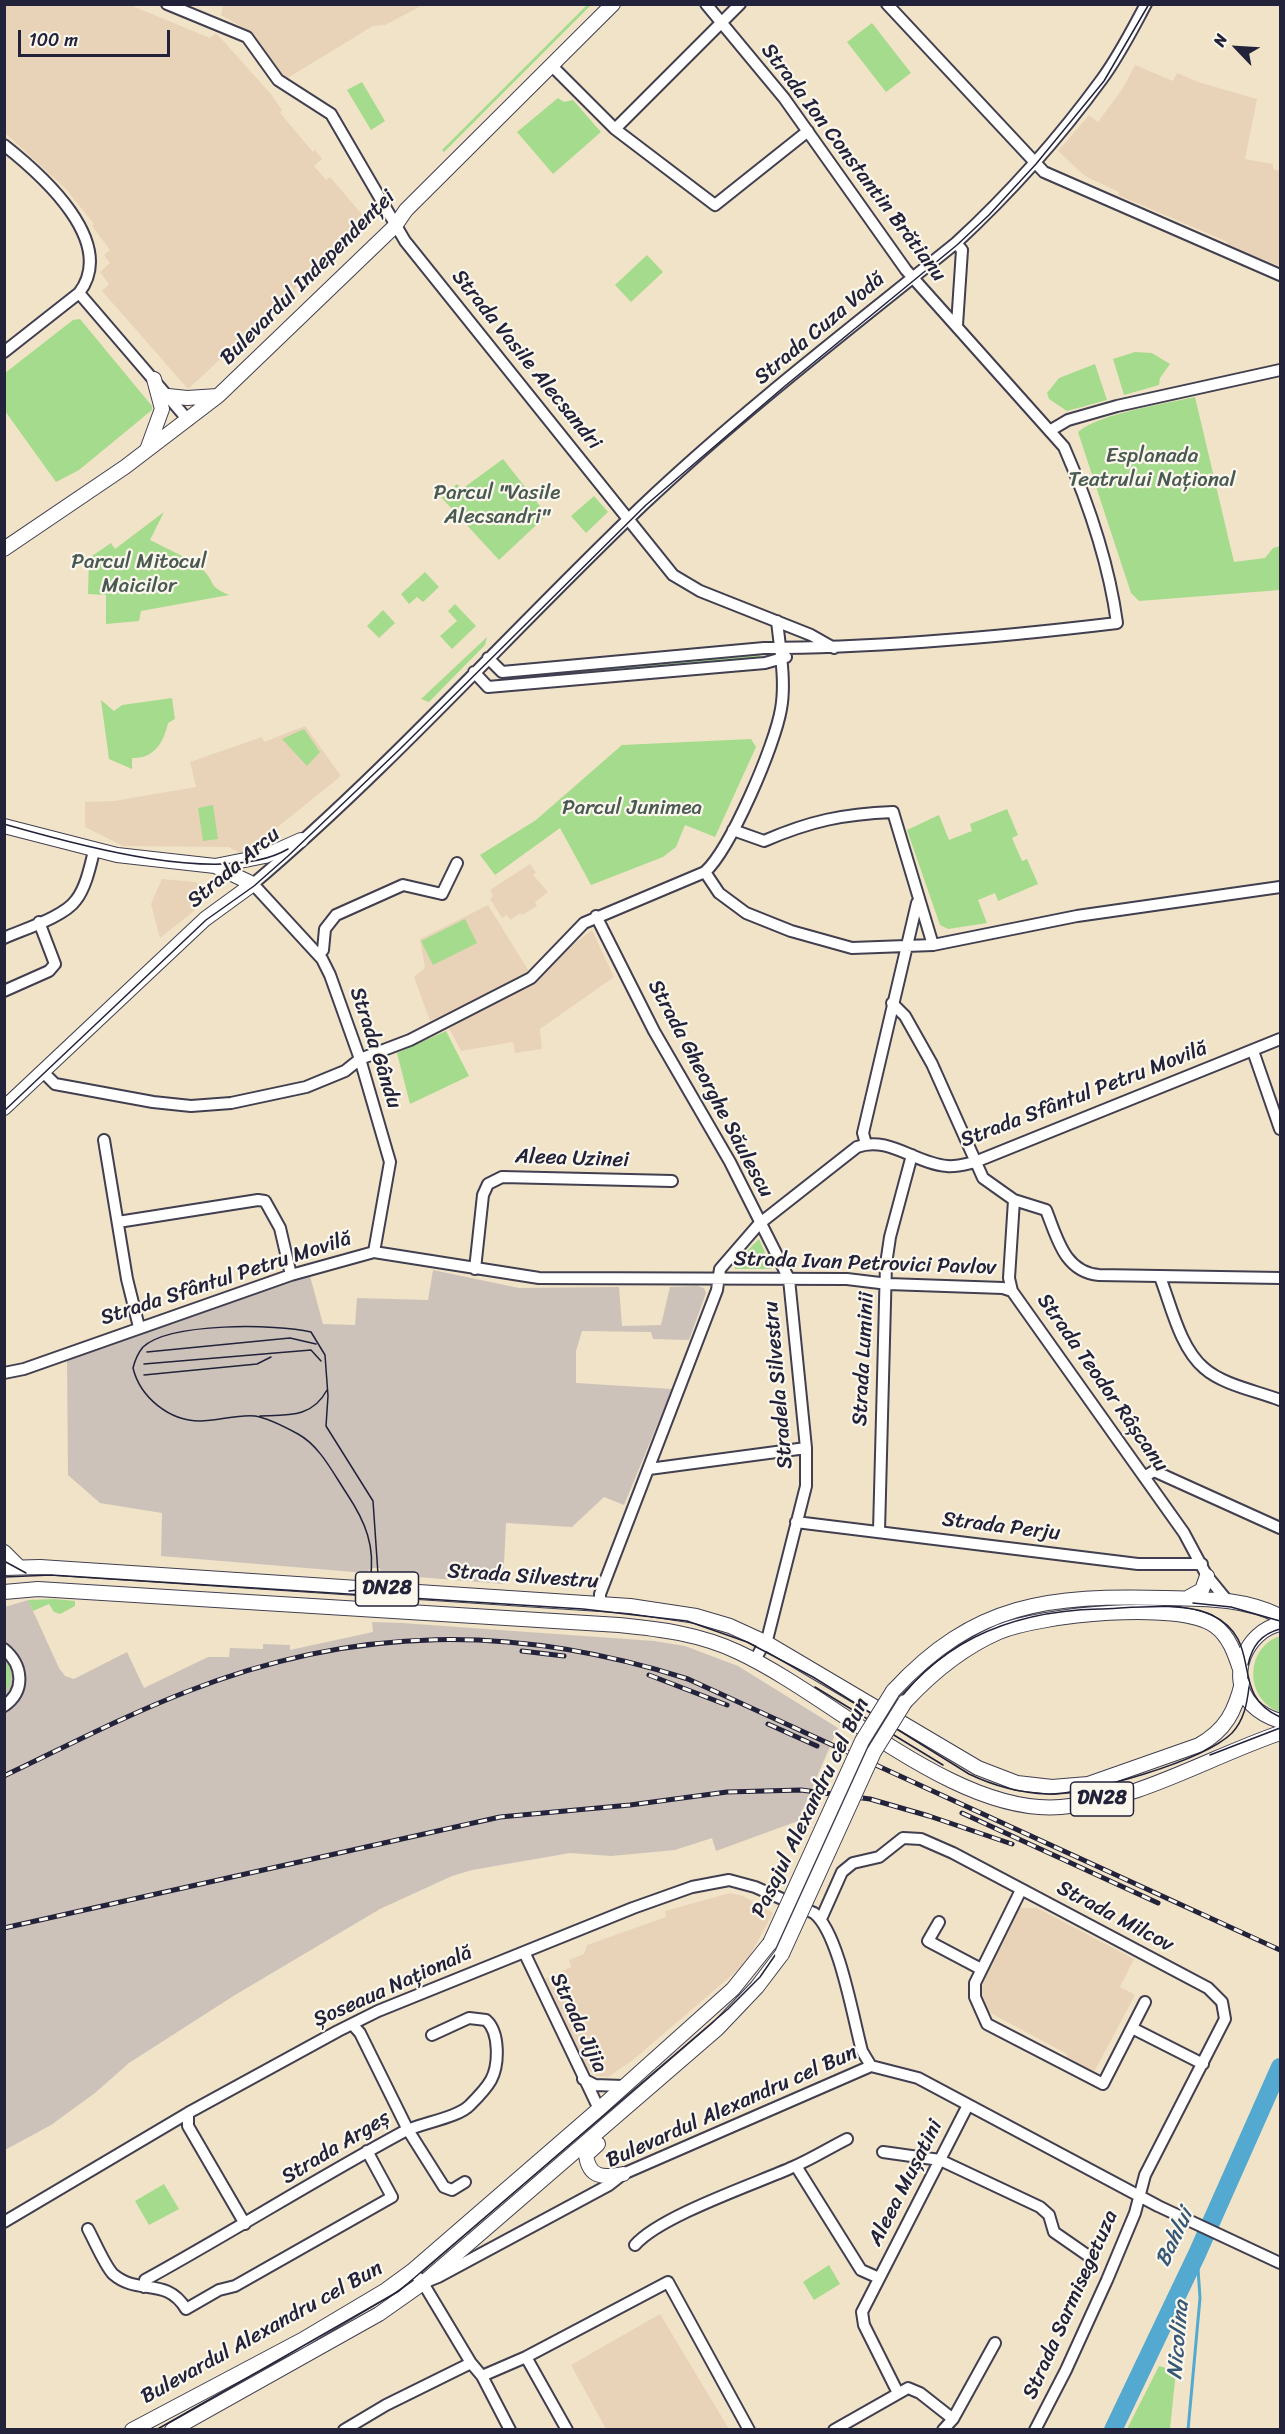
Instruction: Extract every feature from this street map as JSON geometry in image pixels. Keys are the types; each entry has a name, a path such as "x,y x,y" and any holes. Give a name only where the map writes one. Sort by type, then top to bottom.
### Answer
{"main road":[{"name":"Bulevardul Independenței","path":"4,549 147,450 218,396 394,226 406,210 613,4"},
{"path":"147,450 162,409 154,379"},
{"path":"168,396 188,398 218,396"},
{"path":"4,826 94,851 218,867 265,856 301,840"},
{"path":"218,867 253,884"},
{"path":"218,867 230,887 225,903"},
{"name":"Strada Arcu","path":"4,1108 225,903 253,884"},
{"path":"4,1552 19,1567"},
{"name":"Strada Silvestru","path":"4,1568 19,1567 600,1603 696,1616 730,1626 765,1642 978,1768 1017,1783 1052,1787 1088,1784 1185,1751 1213,1737 1234,1711 1241,1676"},
{"path":"1187,1598 1202,1590 1204,1570"},
{"name":"Strada Silvestru","path":"4,1592 38,1589 619,1625 686,1634 755,1660 952,1781 993,1799 1033,1806 1059,1808 1129,1792 1281,1733"},
{"name":"Pasajul Alexandru cel Bun","path":"623,2086 733,1989 770,1943 871,1722 893,1690 930,1654 973,1625 1023,1606 1069,1599 1225,1598 1261,1607 1281,1616"},
{"name":"Pasajul Alexandru cel Bun","path":"634,2101 717,2029 758,1987 782,1954 883,1734 905,1702 941,1667 965,1649 1000,1631 1041,1619 1077,1615 1154,1613 1188,1615 1215,1626 1235,1653 1252,1705 1281,1721"},
{"name":"DN28","path":"1241,1676 1250,1643 1265,1629 1281,1624"},
{"name":"Bulevardul Alexandru cel Bun","path":"132,2430 302,2340 386,2290 412,2271 623,2086"},
{"path":"623,2174 605,2178 596,2175 587,2165 586,2155 628,2116 634,2101"},
{"name":"Bulevardul Alexandru cel Bun","path":"172,2430 379,2314 423,2283 634,2101"}],"street":[{"name":"Strada Vasile Alecsandri","path":"167,4 247,37 278,80 331,114 394,226 673,575 684,583 812,635 834,648"},
{"name":"Strada Ion Constantin Brătianu","path":"706,4 808,131 871,224 913,278 1064,447 1074,470 1107,570 1117,623 834,648"},
{"path":"615,129 740,4"},
{"path":"887,4 1034,162 1060,181 1281,275"},
{"name":"Strada Cuza Vodă","path":"488,658 629,519 702,453 956,243 987,213 1034,162 1102,80 1146,4"},
{"path":"552,67 615,129 715,205 808,131"},
{"path":"4,145 38,176 81,227 91,249 92,265 87,283 79,293 4,352"},
{"path":"956,243 962,250 957,325"},
{"path":"79,293 188,420"},
{"path":"1051,430 1068,420 1117,406 1281,370"},
{"path":"43,1072 55,1084 175,1106 209,1106 306,1087 345,1071 360,1059 410,1040 531,978 573,933 596,916 705,872 714,864 733,830 777,726 783,696 777,621"},
{"path":"488,658 502,672 780,654 834,648"},
{"path":"474,672 488,687 753,664 780,654"},
{"name":"Strada Arcu","path":"253,884 488,658"},
{"path":"733,830 764,841 804,825 848,813 894,812 933,945"},
{"path":"4,938 67,910 76,900 94,851"},
{"path":"319,955 323,950 326,929 336,915 403,885 442,894 457,864"},
{"path":"705,872 719,893 732,904 769,924 852,948 933,945 1077,916 1281,887"},
{"name":"Strada Gându","path":"253,884 319,955 330,975 360,1059 390,1162 374,1252"},
{"path":"600,1603 600,1594 717,1290 720,1269 759,1224 857,1147 866,1144 863,1133 918,900"},
{"name":"Strada Gheorghe Săulescu","path":"596,916 676,1070 730,1162 759,1224 789,1279"},
{"path":"4,991 50,971 55,964 39,922"},
{"path":"892,1003 905,1016 932,1064 983,1178 1014,1200 1046,1210 1062,1250 1076,1269 1098,1275 1281,1278"},
{"name":"Strada Sfântul Petru Movilă","path":"866,1144 879,1144 948,1166 975,1162 1281,1039"},
{"path":"1253,1051 1281,1129"},
{"path":"104,1140 127,1279 139,1327"},
{"name":"Strada Luminii","path":"879,1531 880,1433 888,1284 886,1264 890,1237 912,1155"},
{"name":"Aleea Uzinei","path":"475,1269 483,1195 494,1179 502,1177 672,1181"},
{"path":"118,1222 258,1200 265,1201 280,1228 291,1275"},
{"name":"Strada Teodor Râșcanu","path":"1014,1200 1010,1278 1012,1291 1184,1533 1204,1570 1225,1598"},
{"name":"Strada Sfântul Petru Movilă","path":"4,1373 24,1369 291,1275 374,1252 539,1278 717,1278"},
{"path":"1160,1277 1188,1347 1204,1368 1215,1376 1281,1400"},
{"name":"Strada Ivan Petrovici Pavlov","path":"717,1278 847,1279 888,1284 1003,1288 1012,1291"},
{"name":"Stradela Silvestru","path":"755,1660 765,1642 806,1486 806,1448 789,1279"},
{"path":"648,1469 806,1448"},
{"path":"1144,1477 1154,1471 1281,1528"},
{"name":"Strada Perju","path":"796,1522 1204,1570"},
{"path":"4,1706 18,1690 20,1673 17,1663 5,1649"},
{"name":"Strada Milcov","path":"821,1919 842,1872 853,1863 879,1857 903,1838 921,1839 953,1853 1208,1988 1222,2002 1226,2019 1145,2175 1139,2196"},
{"name":"Șoseaua Națională","path":"4,2222 188,2113 352,2024 633,1908 709,1882 729,1880 745,1883 814,1913 821,1919"},
{"path":"1021,1890 975,1983 975,1997 987,2024 1103,2084 1145,2002"},
{"path":"821,1919 833,1944 862,2051 871,2066"},
{"path":"939,1922 928,1941 981,1969"},
{"name":"Strada Jijia","path":"524,1952 599,2109"},
{"path":"432,2035 469,2018 486,2020 494,2031 497,2057 491,2081 468,2108 408,2130 444,2187 452,2190 465,2182"},
{"name":"Strada Argeș","path":"144,2287 145,2280 245,2224 367,2151 408,2130 360,2033 352,2024"},
{"path":"1132,2028 1203,2064"},
{"name":"Bulevardul Alexandru cel Bun","path":"412,2271 423,2283 609,2185 623,2174 871,2066 918,2078 1158,2206 1281,2263"},
{"path":"583,2079 596,2085 623,2086"},
{"name":"Aleea Mușatini","path":"898,2393 864,2325 862,2312 968,2104"},
{"path":"188,2113 188,2126 245,2224"},
{"path":"635,2245 643,2236 695,2208 796,2166 847,2139"},
{"path":"88,2229 113,2274 144,2287 162,2289 177,2295 186,2309 219,2290 235,2286 392,2197 367,2151"},
{"path":"883,2152 940,2160 1046,2210 1054,2232 1090,2257"},
{"name":"Aleea Mușatini","path":"796,2166 861,2270 879,2278"},
{"name":"Strada Sarmisegetuza","path":"1035,2430 1066,2370 1107,2280 1135,2213 1139,2196"},
{"path":"482,2376 526,2357 668,2282 749,2430"},
{"path":"423,2283 471,2363 482,2376 510,2430"},
{"path":"943,2430 953,2419 995,2343"},
{"path":"526,2357 567,2430"},
{"path":"345,2430 386,2405 471,2363"},
{"path":"834,2430 908,2388 953,2419"}],"shaded area":[{"path":"4,5 130,5 210,38 216,33 271,94 282,110 280,113 313,152 315,150 322,159 314,166 326,180 330,177 366,219 348,235 351,238 294,290 296,292 288,300 280,303 268,319 266,317 188,389 102,291 109,284 100,272 110,263 104,255 110,250 92,226 94,224 65,188 5,133"},
{"path":"223,5 423,5 385,25 373,26 286,79 278,74 253,33 221,15"},
{"path":"1135,65 1173,81 1177,73 1198,82 1257,99 1245,159 1273,164 1273,169 1280,171 1280,266 1226,246 1228,242 1118,195 1119,192 1085,176 1058,151 1089,115 1098,122 1123,88"},
{"path":"305,726 341,776 243,855 229,847 123,846 85,827 85,802 114,801 196,787 190,762 262,737 264,742"},
{"path":"530,864 536,873 533,875 548,892 535,902 537,906 522,915 520,913 510,920 507,915 502,918 490,899 493,896 490,890"},
{"path":"162,879 196,882 202,889 204,898 199,907 160,938 151,904"},
{"path":"488,905 530,973 430,1021 414,977 425,968 420,939"},
{"path":"592,930 614,977 540,1029 542,1049 515,1053 513,1042 461,1051 449,1028 537,980 552,961"},
{"path":"433,1270 519,1288 619,1287 622,1326 661,1325 670,1287 697,1286 704,1288 706,1293 689,1340 653,1339 651,1332 582,1331 576,1351 576,1383 672,1389 624,1505 604,1497 572,1527 506,1523 503,1584 381,1574 380,1568 371,1568 366,1573 161,1556 162,1513 100,1503 68,1475 67,1358 310,1276 323,1324 355,1325 357,1298 428,1300"},
{"path":"28,1600 59,1668 65,1676 74,1679 127,1652 144,1688 208,1657 229,1657 230,1648 263,1649 263,1644 290,1645 290,1650 373,1632 372,1622 402,1623 654,1641 685,1646 738,1666 838,1728 798,1821 716,1851 712,1838 675,1850 611,1856 570,1853 472,1870 452,1876 380,1909 235,1995 129,2063 95,2093 51,2125 5,2150 5,1607"},
{"path":"730,1893 743,1896 773,1913 746,1963 633,2060 608,2077 596,2076 586,2068 545,1979 571,1967 569,1960 584,1954 587,1945 666,1917 665,1911"},
{"path":"1019,1908 1037,1908 1134,1959 1120,1987 1135,1995 1093,2074 1065,2059 1067,2054 983,2009 979,1992 983,1979"},
{"path":"660,2314 729,2429 606,2429 571,2365"}],"green space":[{"path":"588,4 591,5 444,152 442,150"},
{"path":"872,23 911,73 886,92 847,42"},
{"path":"362,82 385,121 371,130 347,90"},
{"path":"558,98 564,102 573,100 601,132 553,174 517,132"},
{"path":"647,255 663,272 631,302 615,285"},
{"path":"80,319 152,406 152,410 79,470 56,482 5,411 5,373 73,320"},
{"path":"1135,352 1152,353 1170,364 1160,378 1159,385 1124,395 1113,359"},
{"path":"1095,364 1107,400 1067,411 1049,399 1047,393 1059,378"},
{"name":"Esplanada Teatrului Național","path":"1195,397 1234,562 1265,558 1273,548 1280,546 1280,590 1139,601 1131,593 1078,432 1088,425 1117,414"},
{"name":"Parcul \"Vasile Alecsandri\"","path":"503,459 547,515 499,560 441,497 457,484 462,489"},
{"path":"594,496 608,512 586,533 571,516"},
{"name":"Parcul Mitocul Maicilor","path":"164,512 150,540 202,569 214,586 229,595 141,611 139,621 106,624 106,595 88,594 89,558 111,543 115,549"},
{"path":"425,572 439,587 423,602 417,597 409,604 401,594"},
{"path":"455,604 476,626 452,649 440,636 457,621 448,611"},
{"path":"383,610 395,623 379,638 367,626"},
{"path":"487,637 485,645 429,702 421,699"},
{"path":"760,654 760,658 530,679 529,675"},
{"path":"172,698 175,719 168,723 164,737 157,748 146,756 132,758 132,769 109,759 101,700 114,711 122,705"},
{"path":"304,729 320,752 307,766 282,739"},
{"name":"Parcul Junimea","path":"751,739 756,747 715,837 685,825 676,847 663,857 591,885 560,828 495,875 480,855 536,820 622,745"},
{"path":"213,805 218,839 203,841 198,808"},
{"path":"1007,809 1018,835 1012,838 1022,861 1027,859 1038,884 998,901 995,893 978,900 987,923 948,929 940,925 907,830 939,815 949,840 972,831 970,824"},
{"path":"465,919 477,943 433,965 421,941"},
{"path":"446,1031 469,1076 410,1104 397,1053"},
{"path":"759,1239 772,1269 735,1269 734,1264"},
{"path":"28,1600 75,1601 75,1606 60,1614 54,1612 49,1604 33,1611"},
{"path":"1280,1636 1280,1712 1268,1706 1260,1697 1253,1674 1260,1651 1268,1642"},
{"path":"5,1659 11,1676 10,1685 5,1693"},
{"path":"164,2184 179,2209 149,2225 135,2201"},
{"path":"829,2265 840,2284 814,2300 803,2282"},
{"path":"1159,2366 1176,2371 1170,2429 1127,2429"}],"waterway":[{"name":"Bahlui","path":"1113,2430 1197,2254 1280,2067"},
{"name":"Nicolina","path":"1188,2430 1200,2298 1197,2254"}],"tram line":[{"path":"4,1111 206,920 254,886 288,856 400,749 646,505 785,386 957,245 989,215 1036,164 1104,81 1149,4"},
{"path":"4,824 107,851 188,863 226,864 260,860 288,849"},
{"path":"349,1591 359,1590 370,1580 370,1545 359,1514 313,1445 298,1434 260,1417 242,1416 200,1421 177,1417 167,1412 149,1398 137,1379 133,1368 143,1347 157,1339 199,1329 274,1327 311,1332 325,1355 328,1396 326,1426 373,1501 378,1574 386,1587 400,1595"},
{"path":"147,1352 290,1338 316,1344"},
{"path":"144,1364 311,1350 321,1361"},
{"path":"144,1375 257,1364 271,1357"},
{"path":"260,1416 290,1415 307,1410 314,1406 327,1390"},
{"path":"4,1561 26,1573"},
{"path":"4,1577 51,1575 583,1609 687,1621 747,1642 813,1677 969,1774 1007,1788 1048,1794 1066,1793 1144,1774 1172,1765 1218,1744 1232,1733 1239,1723 1244,1712 1249,1687"},
{"path":"1193,1603 1231,1607 1280,1621"},
{"path":"156,2430 399,2291 728,2009 760,1977 778,1951 887,1717 929,1668 953,1650 979,1635 1036,1616 1067,1611 1157,1606 1187,1608 1212,1615 1228,1626 1238,1639 1249,1682 1255,1695 1264,1707 1280,1717"},
{"path":"1248,1665 1258,1642 1273,1631 1280,1629"},
{"path":"815,1687 943,1765"},
{"path":"1210,1755 1280,1728"}],"railway":[{"path":"4,1776 163,1701 249,1670 312,1654 374,1644 436,1640 498,1641 560,1648 624,1661 688,1679 1280,1950"},
{"path":"522,1651 564,1656"},
{"path":"649,1675 727,1705"},
{"path":"768,1724 817,1746"},
{"path":"4,1928 500,1817 630,1805 727,1792 801,1790 870,1799 1012,1844"},
{"path":"962,1813 1158,1903"}]}
